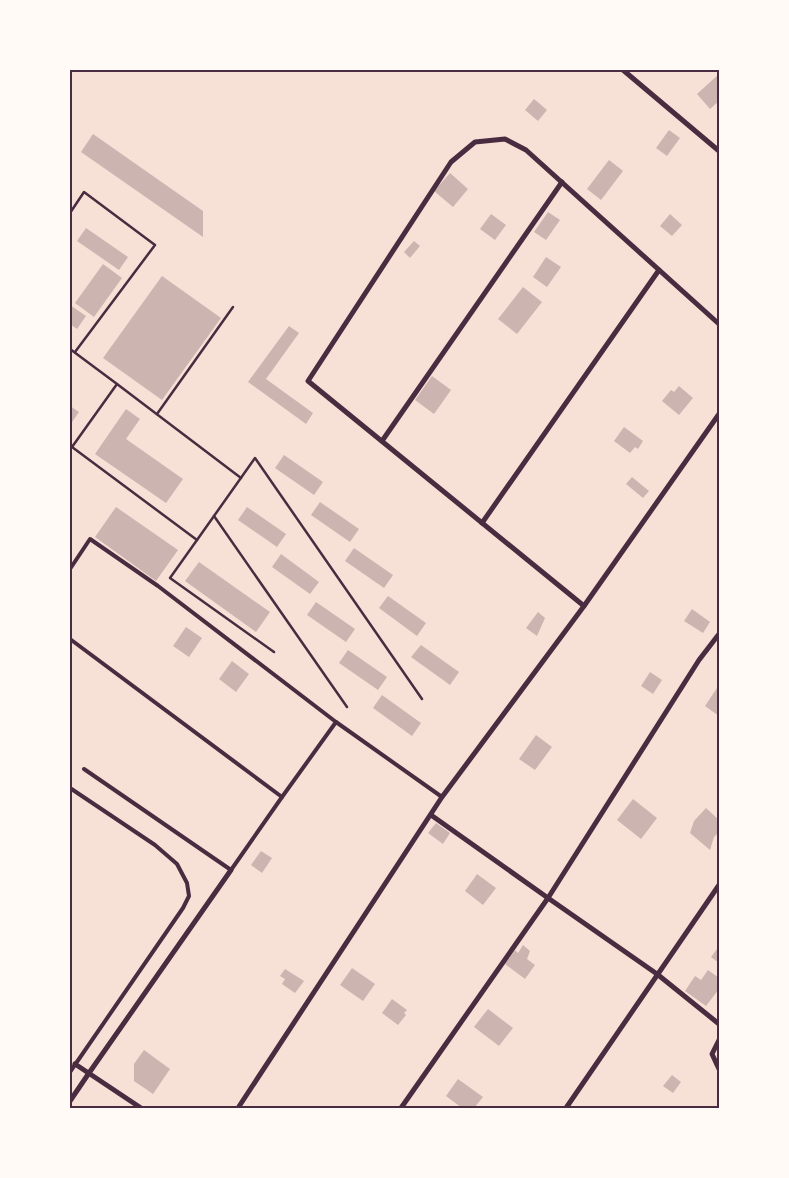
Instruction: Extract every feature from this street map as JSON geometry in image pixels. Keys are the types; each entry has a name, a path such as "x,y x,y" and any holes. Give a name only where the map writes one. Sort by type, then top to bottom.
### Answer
{"street":[{"path":"623,70 719,151"},
{"path":"584,606 308,381 451,162 475,142 505,139 526,150 719,324"},
{"path":"382,441 562,182"},
{"path":"482,523 659,270"},
{"path":"238,1108 430,814 584,606 719,414"},
{"path":"401,1108 548,898 699,660 719,634"},
{"path":"430,814 658,974 719,1024"},
{"path":"70,1101 231,870"},
{"path":"566,1108 719,885"},
{"path":"719,1040 712,1054 719,1069"},
{"path":"75,1064 141,1108"}],"lane":[{"path":"70,569 90,539 158,586 336,722 442,797"},
{"path":"70,639 282,797"},
{"path":"84,769 231,870 336,722"},
{"path":"70,788 155,845 177,864 187,883 189,896 184,908 70,1072"}],"path":[{"path":"70,213 84,192 155,245 75,352"},
{"path":"157,414 233,307"},
{"path":"70,349 241,478"},
{"path":"117,384 72,447 197,540"},
{"path":"274,652 170,578 256,458 422,699"},
{"path":"214,516 347,707"}],"building":[{"path":"719,74 719,101 710,109 697,94"},
{"path":"534,99 547,110 538,121 525,110"},
{"path":"669,130 680,138 667,156 656,148"},
{"path":"93,134 203,211 203,237 81,152"},
{"path":"609,160 623,171 601,200 587,189"},
{"path":"450,173 468,189 453,207 434,191"},
{"path":"548,212 560,220 546,240 534,232"},
{"path":"491,214 506,225 495,240 480,229"},
{"path":"670,214 682,225 672,236 660,226"},
{"path":"86,228 128,257 119,270 77,241"},
{"path":"414,241 420,246 410,258 404,252"},
{"path":"546,257 561,267 547,287 533,277"},
{"path":"103,264 122,278 94,317 75,303"},
{"path":"162,276 221,318 162,400 103,358"},
{"path":"523,287 542,302 517,334 498,319"},
{"path":"70,305 86,316 77,329 70,324"},
{"path":"289,326 299,333 266,379 313,413 306,424 248,382"},
{"path":"432,376 451,390 434,414 415,400"},
{"path":"679,386 693,398 679,415 662,401 671,390 674,392"},
{"path":"70,406 79,412 70,425"},
{"path":"126,409 140,419 126,439 183,479 166,503 95,454"},
{"path":"624,427 643,441 638,449 635,447 630,453 614,441"},
{"path":"284,455 323,482 314,495 275,468"},
{"path":"632,477 649,491 643,498 626,484"},
{"path":"320,502 359,529 350,542 311,515"},
{"path":"116,507 178,550 156,581 95,537"},
{"path":"247,507 286,534 277,547 238,520"},
{"path":"354,548 393,575 384,588 345,561"},
{"path":"281,554 319,582 310,594 272,567"},
{"path":"199,562 270,612 256,632 185,581"},
{"path":"388,596 426,623 417,636 379,608"},
{"path":"316,602 355,629 346,642 307,615"},
{"path":"692,609 710,622 703,633 684,621"},
{"path":"538,612 545,618 537,636 526,628"},
{"path":"186,627 202,638 189,657 173,646"},
{"path":"421,645 459,672 450,685 411,657"},
{"path":"348,650 387,677 378,690 339,663"},
{"path":"232,661 249,674 236,692 219,679"},
{"path":"650,672 662,680 653,694 641,686"},
{"path":"719,685 719,716 705,706"},
{"path":"382,695 421,723 412,736 373,708"},
{"path":"536,735 552,747 535,770 519,759"},
{"path":"633,799 657,818 641,839 617,820"},
{"path":"706,808 719,820 719,832 714,837 710,850 690,833 694,821"},
{"path":"436,823 450,833 443,844 428,833"},
{"path":"261,851 272,858 262,873 251,865"},
{"path":"477,874 496,888 483,905 465,891"},
{"path":"523,945 530,951 527,959 535,965 525,979 505,964 515,950 518,953"},
{"path":"717,949 719,950 719,963 711,957"},
{"path":"352,968 375,984 363,1001 340,985"},
{"path":"285,969 304,981 295,993 282,984 285,979 280,976"},
{"path":"708,970 719,978 719,989 706,1006 685,991 695,976 701,980"},
{"path":"392,999 407,1010 404,1013 406,1015 398,1025 382,1013"},
{"path":"488,1009 513,1028 499,1046 474,1027"},
{"path":"144,1050 170,1069 153,1094 134,1081 134,1064"},
{"path":"672,1075 681,1082 673,1093 663,1086"},
{"path":"458,1079 483,1097 474,1108 462,1108 446,1096"}]}
